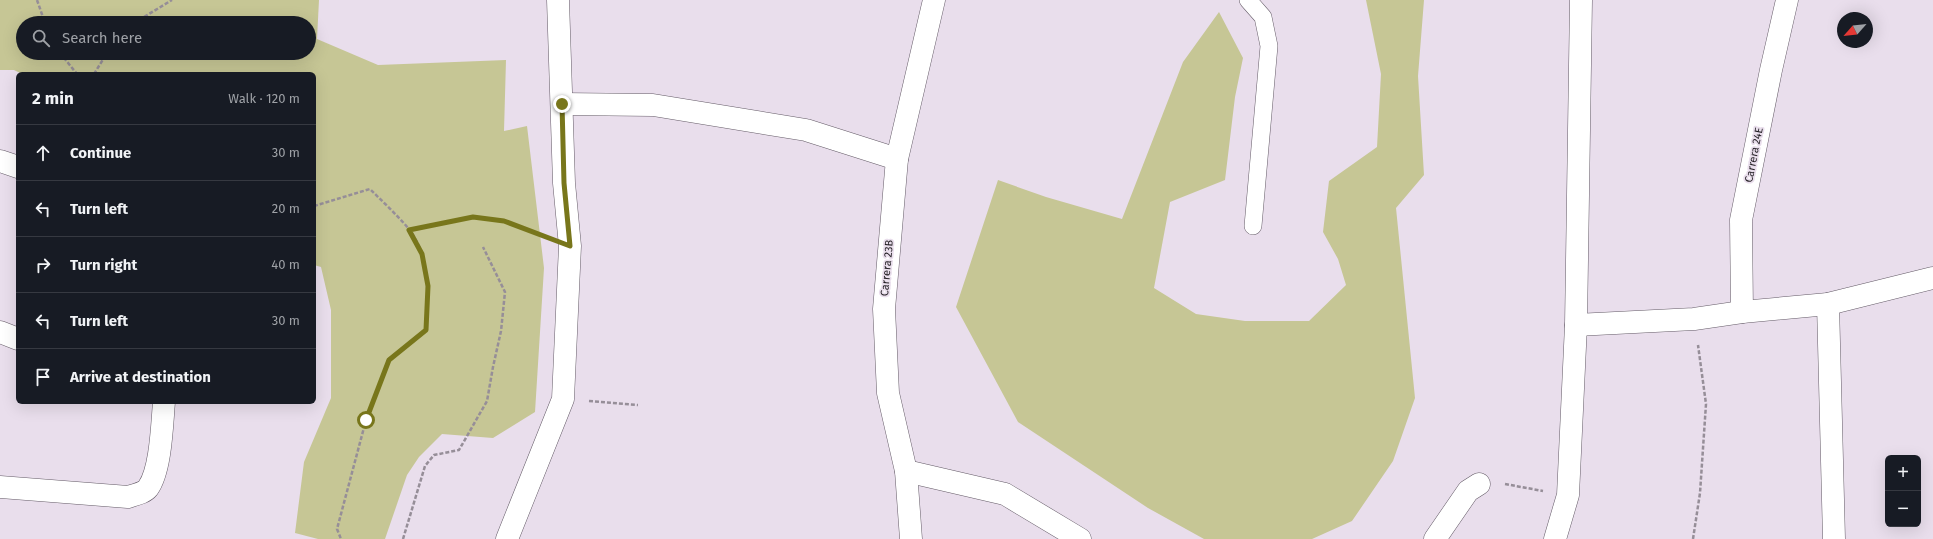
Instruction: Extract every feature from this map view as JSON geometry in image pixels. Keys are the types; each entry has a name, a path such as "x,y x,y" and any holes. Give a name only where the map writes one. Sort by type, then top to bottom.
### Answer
{"street":[{"path":"506,539 563,399 570,246 564,183 558,0"},
{"name":"Carrera 23B","path":"911,539 906,471 888,393 884,310 897,159 934,0"},
{"path":"1557,533 1568,495 1576,325 1581,0"},
{"name":"Carrera 24E","path":"1742,312 1741,220 1771,70 1787,0"},
{"path":"562,104 653,105 806,130 897,159"},
{"path":"0,161 16,166"},
{"path":"1576,325 1694,319 1742,312 1828,304 1933,278"},
{"path":"1828,304 1834,539"},
{"path":"0,332 16,338"},
{"path":"0,487 128,497 139,494 147,489 158,461 164,404"},
{"path":"906,471 1005,494 1080,539"},
{"path":"1436,539 1468,491 1479,484"}],"lane":[{"path":"1248,0 1263,17 1269,46 1253,226"}],"path":[{"path":"37,0 42,16"},
{"path":"146,16 172,0"},
{"path":"65,60 74,72"},
{"path":"95,72 103,60"},
{"path":"316,205 370,189 409,230 422,254 428,286 426,330 389,360 366,420 337,529 341,539"},
{"path":"409,230 473,217 504,221 570,246"},
{"path":"403,539 425,466 434,456 460,450 487,401 492,367 501,331 506,292 483,247"},
{"path":"1693,539 1700,493 1706,404 1694,319"},
{"path":"563,399 638,405"},
{"path":"1479,484 1491,482 1568,495"}],"green space":[{"path":"0,0 319,0 317,39 378,65 506,60 504,131 527,126 544,268 535,412 493,438 442,434 419,457 407,475 385,539 318,539 295,533 304,462 331,398 331,310 321,267 316,266 316,72 18,72 14,70 0,70"},
{"path":"1366,0 1424,0 1418,76 1424,175 1396,208 1415,398 1393,461 1352,521 1312,539 1204,539 1148,508 1018,422 956,307 998,180 1046,197 1122,219 1183,62 1219,12 1243,58 1235,97 1225,180 1170,202 1154,288 1196,314 1245,321 1309,321 1346,285 1338,259 1323,232 1329,181 1377,147 1381,74"}],"route":[{"path":"366,420 389,360 426,330 428,286 422,254 409,230 473,217 504,221 570,246 564,183 562,104"}]}
